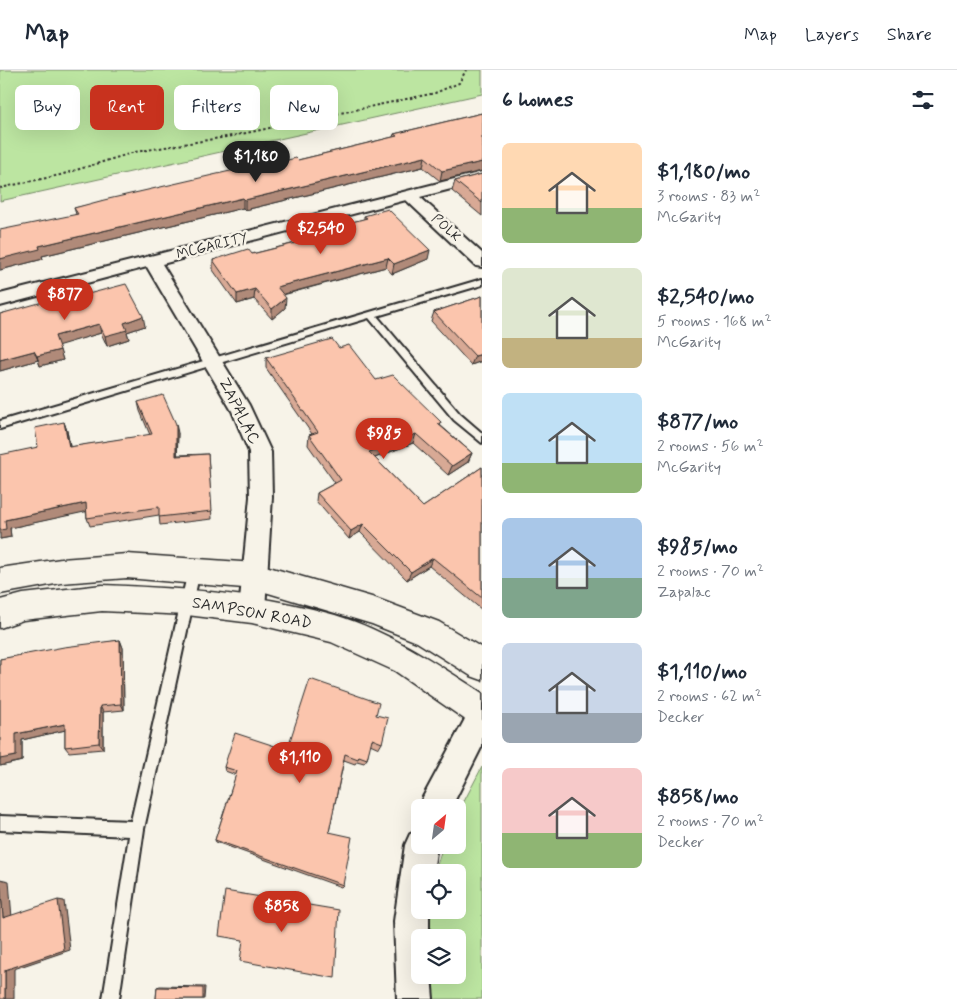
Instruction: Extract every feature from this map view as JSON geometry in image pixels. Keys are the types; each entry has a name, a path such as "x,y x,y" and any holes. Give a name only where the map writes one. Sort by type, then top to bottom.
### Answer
{"street":[{"name":"MCGARITY","path":"0,300 482,176"},
{"name":"POLK","path":"409,195 482,262"},
{"name":"ZAPALAC","path":"152,261 242,410 260,452 261,497 252,610"},
{"name":"SAMPSON ROAD","path":"0,581 61,571 127,566 255,576 375,611 428,632 482,664"},
{"name":"SAMPSON ROAD","path":"0,614 23,607 102,598 187,602 252,610 335,629 406,661 482,712"},
{"path":"439,799 482,716"},
{"path":"415,999 411,921 420,854"}],"lane":[{"path":"0,425 482,282"},
{"path":"371,315 457,417 482,439"},
{"path":"111,999 137,828 194,571"},
{"path":"0,823 137,828"}],"path":[{"path":"0,188 60,175 135,152 232,136 435,93 459,84 464,80 466,70"}],"green space":[{"path":"0,70 482,70 482,94 338,126 338,85 270,85 270,130 320,130 0,201"},
{"path":"482,767 482,999 433,999 432,984 466,984 466,929 429,929 430,919 466,919 466,864 437,864 440,854 466,854 465,799"}],"building":[{"path":"482,113 482,162 442,171 425,157 39,246 40,249 0,259 0,230 78,214 74,208 104,200 252,166 254,168 296,158 298,160"},
{"path":"482,174 482,203 455,181"},
{"path":"388,209 430,250 394,264 388,258 277,287 286,298 272,309 255,289 237,294 213,260 248,249 252,254 316,238 311,233 367,218 364,216"},
{"path":"126,284 143,316 124,323 127,330 105,336 99,324 55,336 60,350 37,356 34,351 0,360 0,314 57,298 58,302"},
{"path":"482,296 482,354 475,356 434,312"},
{"path":"332,339 339,348 349,345 376,380 393,375 441,422 438,424 472,453 452,466 416,434 369,452 423,507 482,467 482,598 433,558 411,572 363,524 351,531 317,493 341,480 309,435 318,432 266,358"},
{"path":"163,395 176,424 176,456 208,454 212,511 159,517 159,507 87,518 86,503 5,520 6,529 0,530 0,455 38,447 35,428 64,422 69,447 152,434 138,402"},
{"path":"120,640 121,704 100,706 99,743 65,747 65,724 16,734 16,756 0,759 0,659 64,647"},
{"path":"310,679 379,703 376,715 388,718 382,743 372,739 367,759 359,756 358,759 345,754 329,832 352,837 343,885 215,840 237,771 224,767 235,733 287,750"},
{"path":"0,879 3,918 58,900 64,950 5,970 5,999 0,999"},
{"path":"225,891 339,910 335,978 240,961 243,940 219,936"},
{"path":"157,987 203,988 203,999 156,999"}]}
